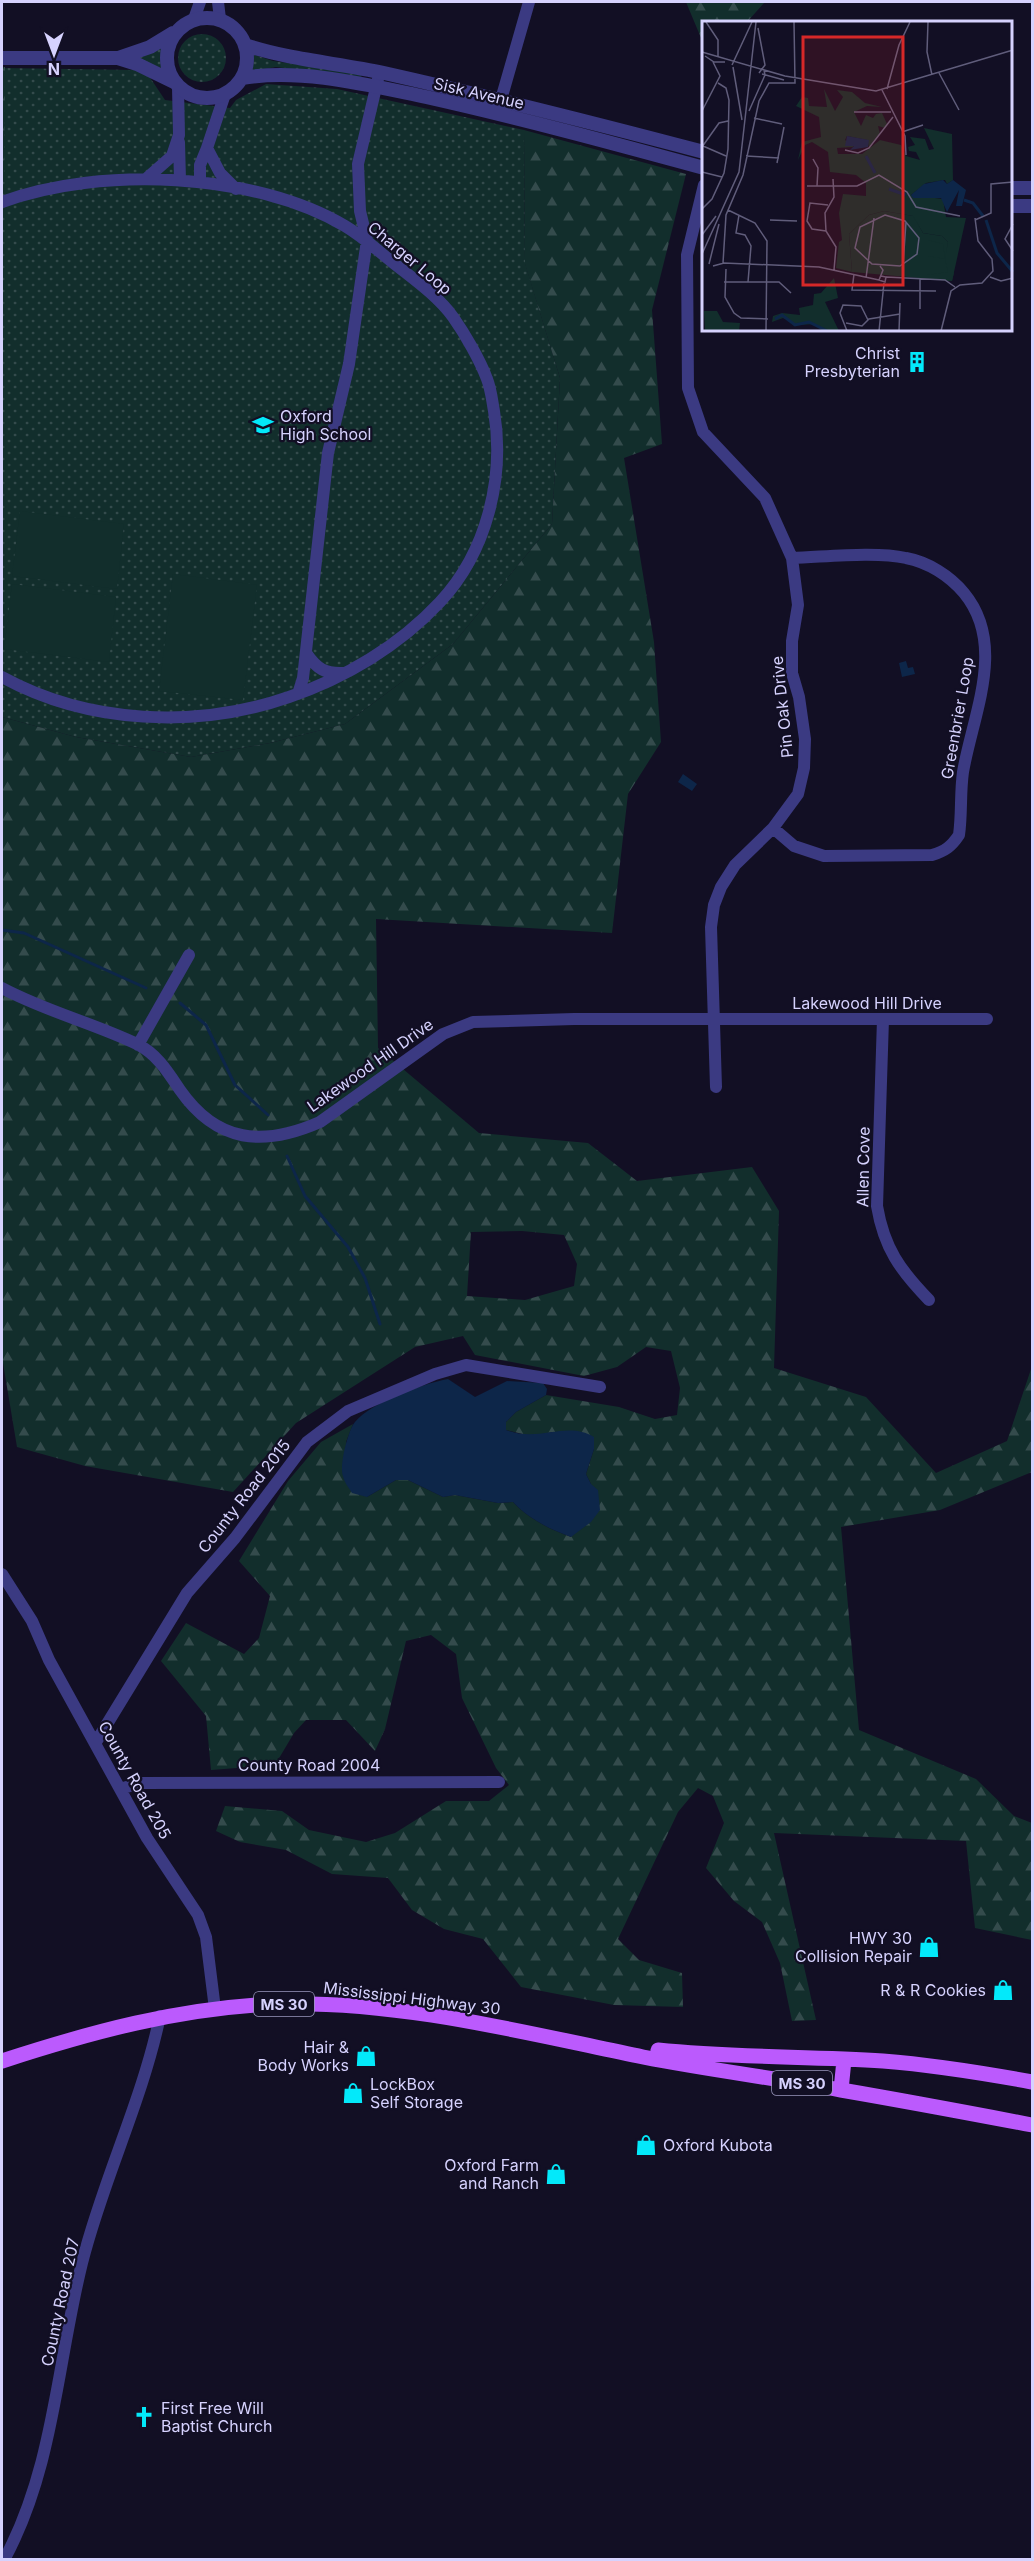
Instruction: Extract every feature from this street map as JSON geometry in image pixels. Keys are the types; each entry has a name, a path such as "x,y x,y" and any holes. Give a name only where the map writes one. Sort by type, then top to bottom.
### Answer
{"main road":[{"name":"Mississippi Highway 30","path":"2,2061 89,2033 160,2016 273,2004 328,2005 475,2022 714,2070 841,2090 1032,2125"},
{"name":"Mississippi Highway 30","path":"572,2041 700,2055 844,2060 969,2071 1032,2082"},
{"path":"841,2090 844,2060"}],"street":[{"path":"194,19 200,2"},
{"path":"218,2 220,20"},
{"path":"499,106 529,2"},
{"path":"118,58 150,46 194,19 207,17 220,20 236,29 245,45 247,57 242,78 225,94 200,165 200,182"},
{"path":"176,30 169,42 166,56 167,69 176,84 180,180"},
{"name":"Sisk Avenue","path":"245,45 266,52 380,72 702,167"},
{"path":"2,58 118,58 137,64 200,98 225,94"},
{"path":"298,694 306,653 328,453 349,364 367,240 360,211 358,164 380,72"},
{"name":"Sisk Avenue","path":"242,78 263,75 376,86 499,106 702,152"},
{"path":"147,178 171,156 179,135"},
{"path":"207,148 220,173 236,189"},
{"name":"Charger Loop","path":"2,202 33,190 70,183 147,178 180,180 278,197 345,225 414,278 453,316 489,381 496,427 497,468 490,508 479,540 463,570 442,601 412,629 324,685 270,704 224,714 135,716 92,710 50,699 2,677"},
{"path":"1013,188 1032,188"},
{"name":"Pin Oak Drive","path":"702,193 687,255 688,388 703,432 765,498 792,558 798,605 792,641 792,673 799,697 805,739 804,768 798,794 774,828 735,865 721,887 714,905 711,927 716,1087"},
{"path":"1013,206 1032,206"},
{"name":"Greenbrier Loop","path":"774,828 794,846 824,856 932,855 944,851 958,835 963,771 985,667 985,645 980,620 956,583 940,572 906,558 792,558"},
{"path":"306,653 321,670 330,674 346,673"},
{"path":"138,1045 189,955"},
{"name":"Lakewood Hill Drive","path":"2,988 53,1012 138,1045 157,1058 197,1110 218,1128 243,1137 269,1138 297,1132 320,1122 442,1034 473,1022 519,1019 987,1019"},
{"name":"Allen Cove","path":"884,1019 877,1206 881,1233 895,1260 929,1300"},
{"name":"County Road 2015","path":"96,1742 187,1593 235,1538 307,1442 348,1412 435,1374 466,1365 600,1387"},
{"name":"County Road 205","path":"2,1575 32,1621 49,1660 147,1838 192,1903 202,1922 215,2009"},
{"name":"County Road 2004","path":"120,1789 140,1783 499,1782"},
{"name":"County Road 207","path":"4,2559 22,2526 38,2480 83,2260 153,2051 160,2016"}],"green space":[{"path":"686,2 765,2 748,21 702,21 702,40"},
{"path":"197,34 207,34 219,41 226,53 226,63 219,75 207,82 197,82 182,71 178,63 178,53 189,38"},
{"path":"168,39 164,53 164,72 135,56"},
{"path":"249,53 273,61 360,73 362,78 276,67 247,72"},
{"path":"2,67 5,67 4,174 2,174"},
{"name":"Oxford High School","path":"2,68 135,70 149,76 165,100 230,108 236,100 266,84 337,89 524,130 525,263 560,378 552,524 453,644 345,724 270,743 191,757 76,737 2,717"},
{"path":"524,130 686,174 652,310 662,444 624,458 654,642 661,742 628,794 612,933 376,919 378,1048 479,1133 588,1143 637,1181 752,1167 779,1211 774,1368 866,1397 936,1473 1007,1441 1032,1366 1032,1472 940,1510 841,1527 859,1730 976,1779 1014,1816 1032,1823 1032,1940 975,1928 966,1841 774,1833 816,2020 792,2021 780,1963 762,1922 734,1901 706,1868 724,1823 713,1796 698,1788 678,1812 618,1939 639,1960 682,1973 683,2007 614,2005 521,1987 483,1939 444,1929 412,1910 388,1878 332,1874 286,1850 240,1842 216,1831 225,1806 282,1811 309,1830 366,1842 395,1833 446,1801 489,1801 509,1785 496,1768 462,1698 456,1654 431,1635 406,1641 385,1729 375,1751 346,1720 306,1720 294,1733 275,1765 211,1770 206,1716 161,1661 186,1623 244,1654 259,1638 270,1596 239,1561 288,1481 321,1442 353,1424 346,1442 367,1497 396,1480 408,1480 443,1497 455,1495 498,1503 513,1502 540,1523 571,1537 591,1484 586,1474 594,1449 553,1432 531,1436 506,1430 506,1422 516,1412 546,1395 619,1407 655,1419 677,1415 680,1388 671,1351 646,1347 617,1367 584,1376 475,1355 463,1336 415,1347 296,1423 233,1492 85,1466 17,1447 2,1357 2,717 76,737 191,757 270,743 345,724 453,644 552,524 560,378 525,264","holes":["522,1231 564,1235 577,1264 574,1286 525,1300 467,1296 471,1232"]},
{"path":"20,511 124,524 117,589 12,576"},
{"path":"173,574 257,585 243,700 159,691"},
{"path":"12,584 116,597 109,662 4,649"}],"water":[{"path":"906,661 908,668 913,667 915,674 902,677 899,663"},
{"path":"683,774 697,784 692,791 678,782"},
{"path":"448,1379 475,1397 507,1381 543,1383 547,1389 546,1395 516,1412 506,1422 506,1430 530,1434 574,1431 584,1432 594,1437 594,1449 586,1474 591,1484 598,1490 600,1510 591,1522 571,1537 540,1523 513,1502 498,1503 455,1495 443,1497 408,1480 396,1480 367,1497 352,1493 345,1483 342,1464 347,1440 355,1422 385,1401 425,1385"}],"waterway":[{"path":"2,930 24,933 146,988"},
{"path":"180,1003 206,1025 235,1085 268,1115"},
{"path":"287,1156 305,1196 348,1247 365,1278 380,1324"}],"place":[{"name":"Christ Presbyterian","path":"917,362"},
{"name":"Oxford High School","path":"263,425"},
{"name":"HWY 30 Collision Repair","path":"929,1947"},
{"name":"R & R Cookies","path":"1003,1990"},
{"name":"Hair & Body Works","path":"366,2056"},
{"name":"LockBox Self Storage","path":"353,2093"},
{"name":"Oxford Kubota","path":"646,2145"},
{"name":"Oxford Farm and Ranch","path":"556,2174"},
{"name":"First Free Will Baptist Church","path":"144,2417"}]}
